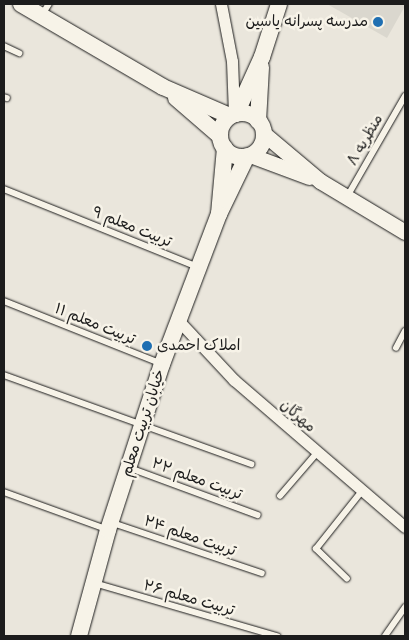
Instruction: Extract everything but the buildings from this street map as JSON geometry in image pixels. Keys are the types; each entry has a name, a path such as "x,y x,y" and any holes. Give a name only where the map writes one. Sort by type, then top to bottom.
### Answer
{"main road":[{"path":"21,4 45,10 163,87 236,156 248,155"},
{"path":"219,214 223,123 233,115 262,57 279,4"},
{"path":"219,214 248,155 260,146 262,57"},
{"path":"163,87 233,115 247,114 261,127"},
{"name":"خیابان تربیت معلم","path":"79,636 109,526 162,364 219,214"}],"street":[{"path":"221,4 232,61 233,115"},
{"path":"261,127 320,181"},
{"path":"248,155 320,181 405,232"},
{"name":"مهرگان","path":"178,320 234,380 405,527"}],"lane":[{"path":"4,46 19,53"},
{"name":"منظریه ۸","path":"347,197 405,96"},
{"name":"تربیت معلم ۹","path":"4,189 198,267"},
{"name":"تربیت معلم ۱۱","path":"4,301 162,364"},
{"path":"396,348 405,331"},
{"path":"4,375 251,464"},
{"path":"280,496 317,453"},
{"name":"تربیت معلم ۲۲","path":"128,467 258,515"},
{"path":"347,579 316,549 362,491"},
{"name":"تربیت معلم ۲۴","path":"4,492 262,573"},
{"name":"تربیت معلم ۲۶","path":"94,583 277,636"},
{"path":"385,636 405,606"}],"shaded area":[{"name":"مدرسه پسرانه یاسین","path":"327,4 405,4 405,6 387,38"}],"place":[{"name":"مدرسه پسرانه یاسین","path":"378,22"},
{"name":"املاک احمدی","path":"147,346"}]}
